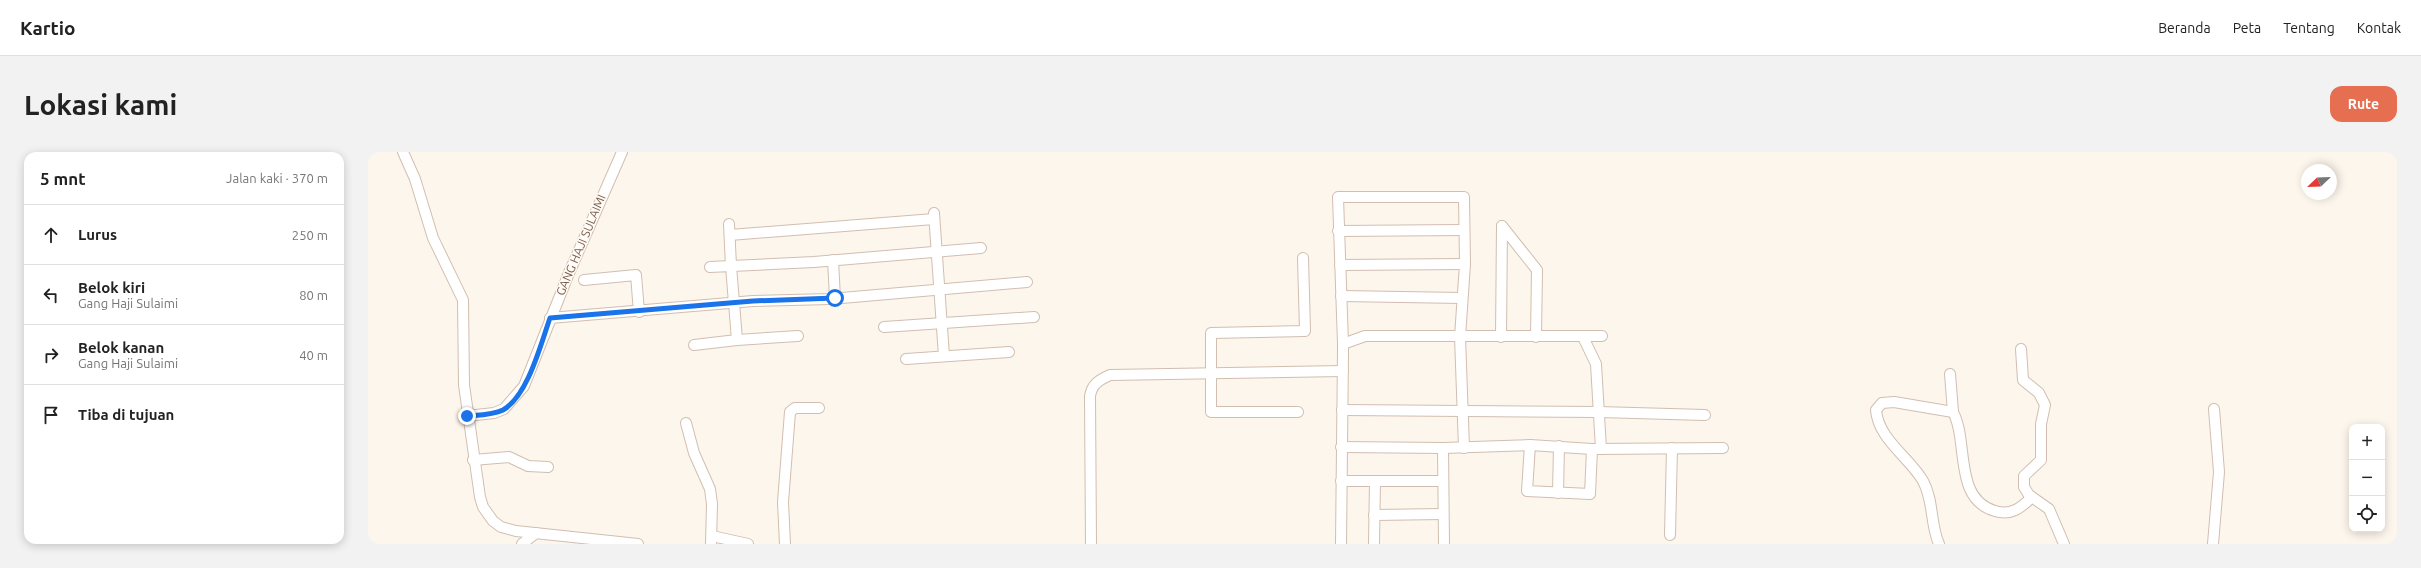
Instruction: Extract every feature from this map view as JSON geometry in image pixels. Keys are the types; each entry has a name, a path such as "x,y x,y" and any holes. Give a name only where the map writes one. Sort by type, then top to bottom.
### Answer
{"street":[{"path":"403,152 413,173 434,238 463,300 464,370 467,416 480,497 488,515 501,527 536,533 638,544"},
{"name":"GANG HAJI SULAIMI","path":"467,416 499,412 513,401 531,370 550,318 622,152"},
{"path":"1341,544 1343,344 1338,197 1464,197 1465,264 1460,337 1464,448"},
{"path":"730,235 934,216 944,356"},
{"path":"728,224 737,340"},
{"path":"1501,336 1502,226 1537,270 1536,337"},
{"path":"1338,231 1464,230"},
{"path":"710,267 833,260 936,250 981,248"},
{"path":"1298,412 1211,412 1211,333 1304,331 1303,258"},
{"path":"833,260 835,298"},
{"path":"1340,265 1465,264"},
{"path":"584,280 636,275 639,312"},
{"path":"550,318 639,312 735,303 835,298 1027,282"},
{"path":"1341,296 1462,298"},
{"path":"884,327 1034,317"},
{"path":"694,345 737,340 798,336"},
{"path":"1343,344 1365,336 1602,336"},
{"path":"1530,446 1527,491 1590,494 1599,412 1596,364 1583,336"},
{"path":"2021,349 2023,380 2039,393 2045,405 2041,424 2041,460 2026,473 2023,479 2024,487 2032,497 2049,509 2064,544"},
{"path":"906,359 1009,352"},
{"path":"1091,544 1091,388 1096,382 1110,375 1342,371"},
{"path":"1950,374 1953,412 1958,427 1967,483 1977,501 1990,510 2005,513 2023,506 2032,497"},
{"path":"1939,544 1927,489 1919,474 1893,444 1876,410 1882,403 1889,401 1953,412"},
{"path":"785,544 783,502 790,412 795,408 819,408"},
{"path":"2213,544 2219,472 2214,409"},
{"path":"1342,410 1599,412 1705,415"},
{"path":"686,423 694,453 710,489 712,504 712,540 748,544"},
{"path":"1341,447 1464,448 1559,446 1596,448 1723,448"},
{"path":"1558,493 1559,446"},
{"path":"1443,448 1442,481 1444,544"},
{"path":"1670,535 1672,448"},
{"path":"473,460 509,457 528,466 548,468"},
{"path":"1341,481 1442,481"},
{"path":"1374,481 1374,544"},
{"path":"1374,515 1443,514"},
{"path":"522,544 536,533"}],"route":[{"path":"467,416 499,412 513,401 524,386 550,318 569,318 767,300 835,298"}]}
